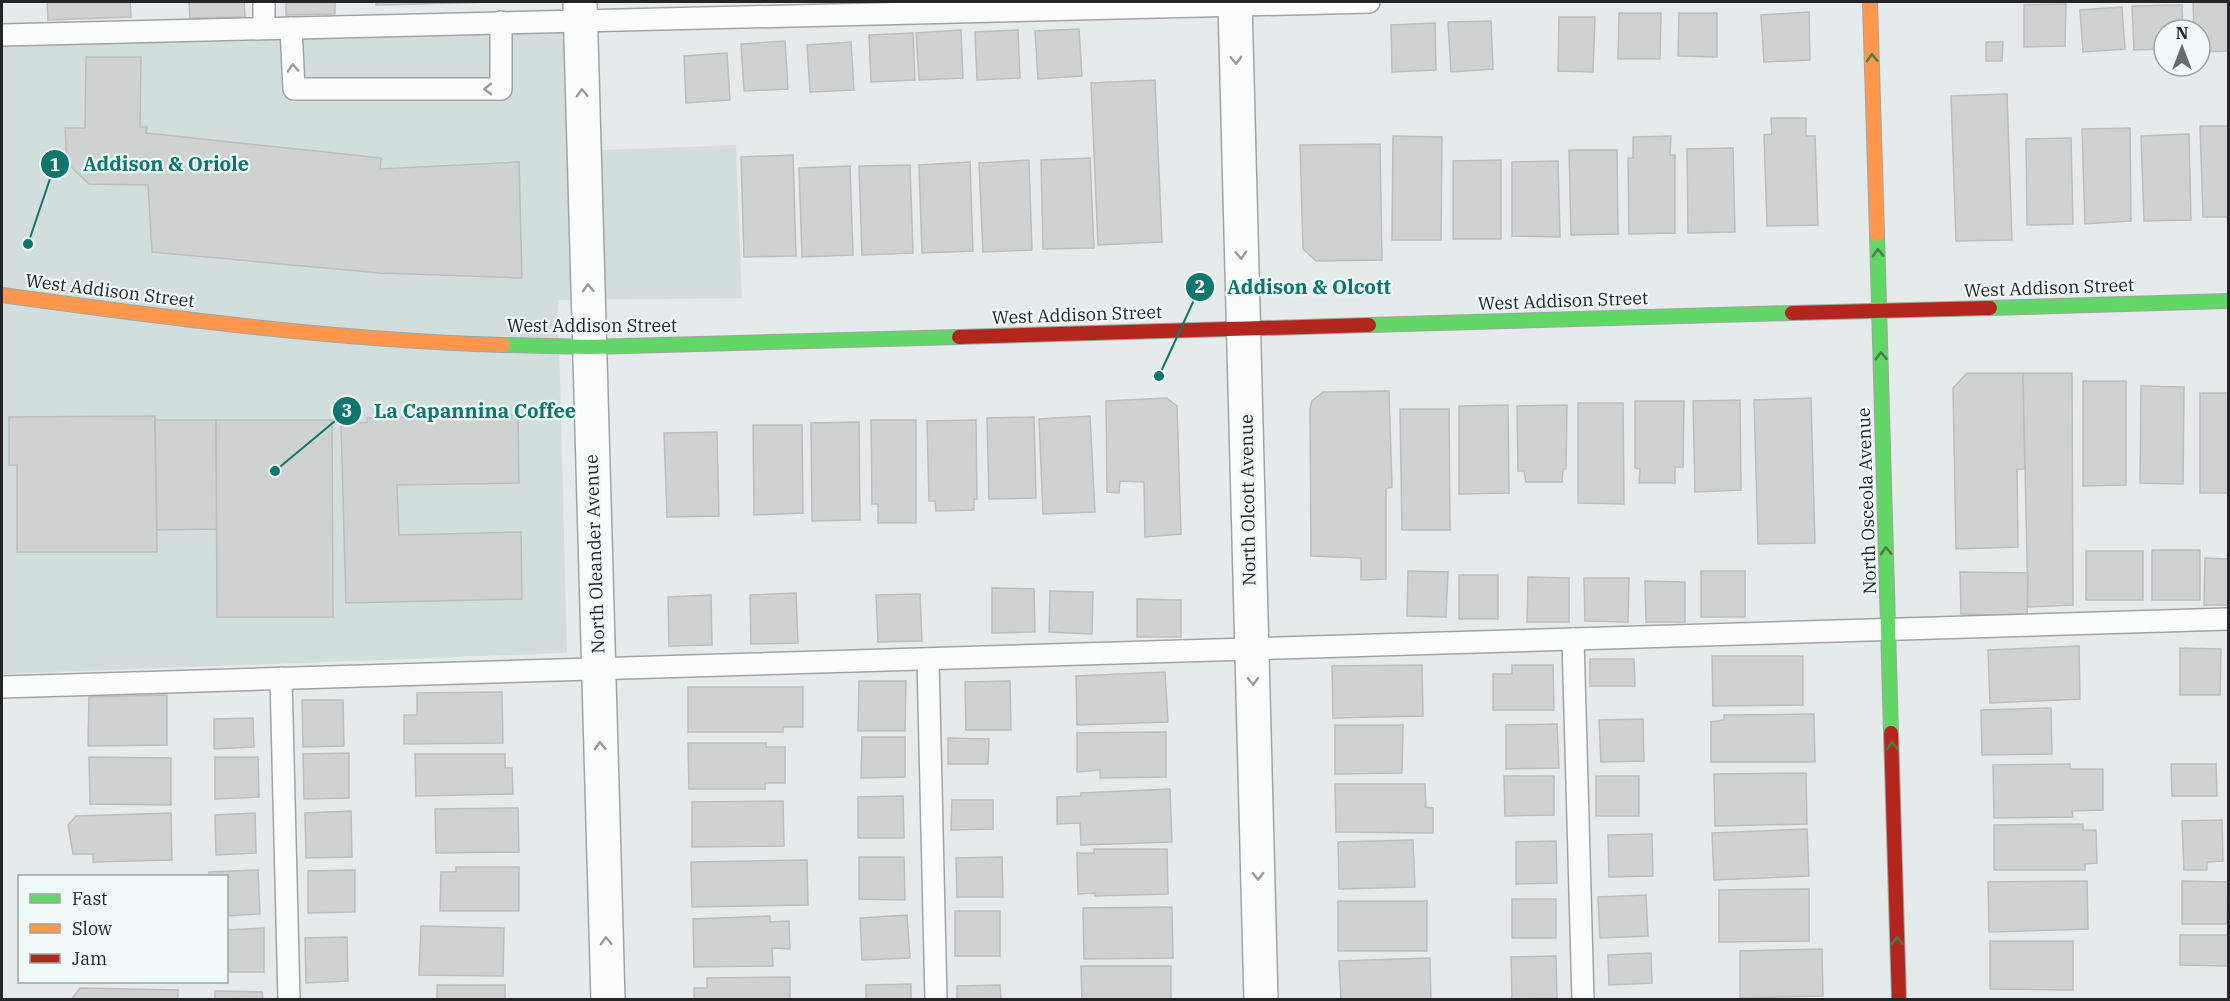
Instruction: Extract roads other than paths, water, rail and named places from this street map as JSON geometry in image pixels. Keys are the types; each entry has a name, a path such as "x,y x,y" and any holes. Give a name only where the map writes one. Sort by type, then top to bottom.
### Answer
{"street":[{"name":"North Osceola Avenue","path":"1870,2 1899,999"},
{"name":"North Olcott Avenue","path":"1235,3 1261,999"},
{"name":"North Oleander Avenue","path":"580,11 608,999"},
{"name":"West Addison Street","path":"2,295 132,314 284,330 441,342 589,346 2229,301"}],"lane":[{"path":"264,2 264,28"},
{"path":"2,35 501,22 580,11 1369,2"},
{"path":"291,28 294,89 501,89 501,22"},
{"path":"2,687 2229,619"},
{"path":"1573,639 1583,999"},
{"path":"928,658 936,999"},
{"path":"281,678 289,999"}],"place":[{"name":"Addison & Oriole","path":"28,244"},
{"name":"Addison & Olcott","path":"1159,376"},
{"name":"La Capannina Coffee","path":"275,471"}]}
